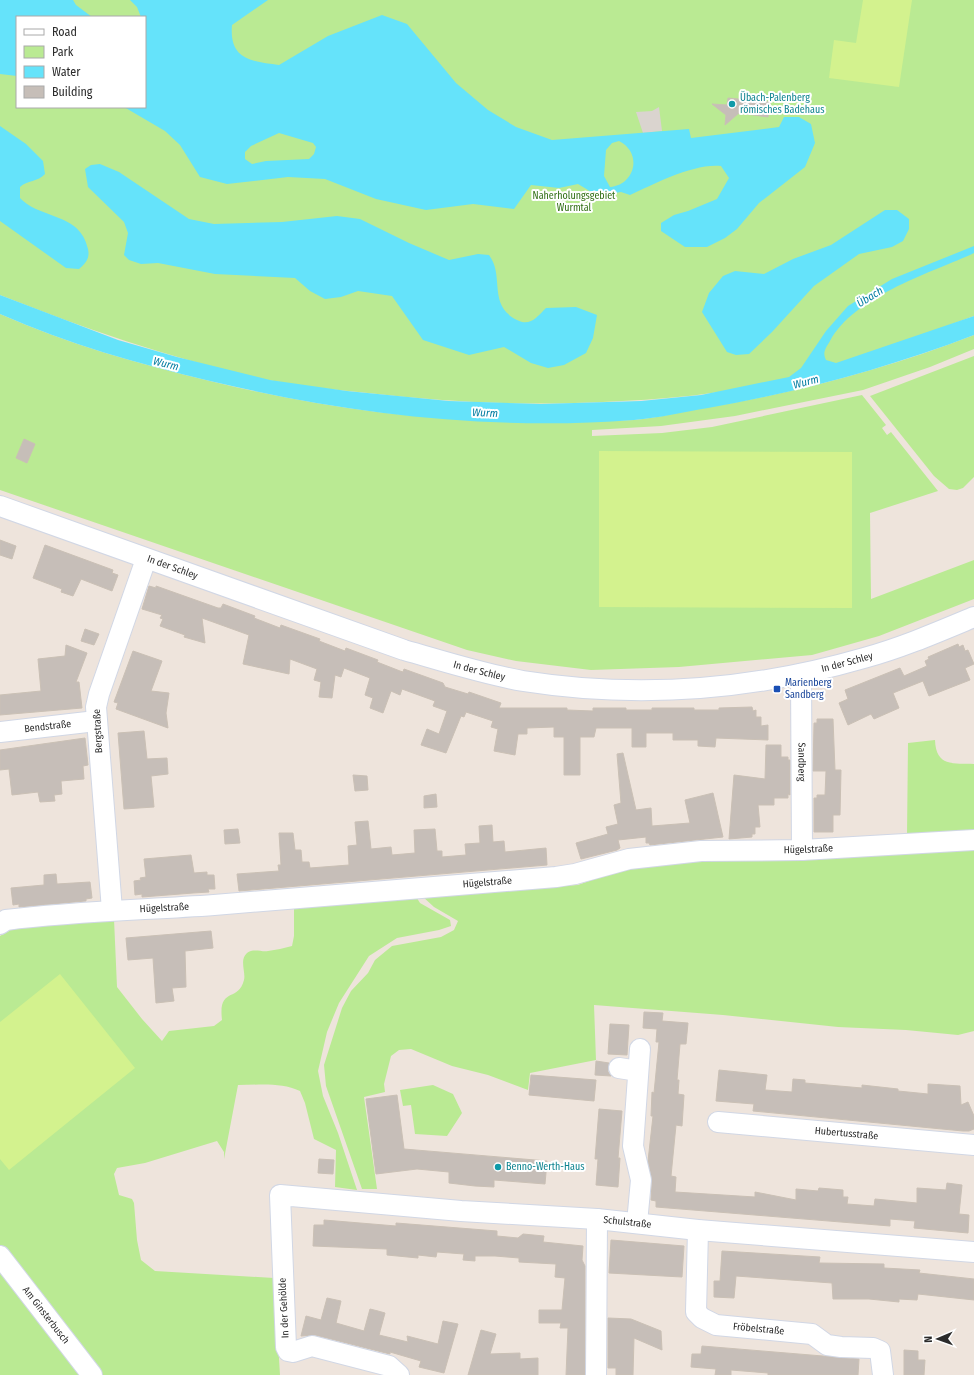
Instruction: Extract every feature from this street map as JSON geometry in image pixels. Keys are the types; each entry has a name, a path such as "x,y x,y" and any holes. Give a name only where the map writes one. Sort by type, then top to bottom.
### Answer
{"street":[{"name":"In der Schley","path":"0,506 404,650 470,669 523,681 580,688 642,690 705,689 802,674 864,658 926,637 974,617"},
{"name":"Bergstraße","path":"112,910 96,721 99,694 146,559"},
{"name":"Sandberg","path":"802,674 802,850"},
{"name":"Bendstraße","path":"0,732 96,721"},
{"name":"Hügelstraße","path":"0,924 6,920 112,910 140,910 294,899 556,876 575,874 629,859 694,851 802,850 974,840"},
{"path":"637,1223 641,1180 633,1146 629,1069 640,1049"},
{"name":"Hubertusstraße","path":"718,1122 974,1145"},
{"name":"Schulstraße","path":"280,1195 461,1211 597,1219 698,1230 974,1252"},
{"name":"In der Gehölde","path":"280,1195 286,1347 288,1351 293,1352 312,1346 389,1366 399,1375"},
{"path":"596,1375 597,1219"},
{"name":"Fröbelstraße","path":"698,1230 696,1312 702,1318 716,1324 812,1334 827,1345 873,1348 880,1351 883,1375"},
{"name":"Am Ginsterbusch","path":"0,1256 92,1375"}],"green space":[{"name":"Naherholungsgebiet Wurmtal","path":"0,0 974,0 974,316 875,352 798,376 749,387 699,395 574,403 471,402 343,391 268,380 166,354 66,320 0,295"},
{"path":"863,0 912,0 899,87 829,78 834,40 856,43"},
{"path":"0,314 52,335 130,360 256,391 347,408 393,414 485,421 531,422 634,420 738,402 840,379 908,359 974,335 974,349 930,367 863,390 735,416 661,426 592,430 592,436 662,433 712,427 862,395 886,425 882,428 887,435 891,432 938,491 870,513 871,599 974,560 974,599 879,636 812,655 679,667 591,670 516,661 467,650 0,490"},
{"path":"974,356 974,477 963,488 957,490 949,489 934,476 870,396"},
{"path":"599,451 852,452 852,608 599,607"},
{"path":"935,740 936,749 942,759 953,763 974,764 974,832 907,836 908,743"},
{"path":"974,849 974,1031 958,1035 906,1030 838,1027 723,1015 594,1005 596,1060 530,1073 528,1090 488,1075 452,1066 411,1049 399,1050 391,1056 384,1084 385,1092 364,1097 377,1189 362,1189 326,1086 324,1065 342,1008 351,991 368,973 375,960 392,946 441,937 454,930 458,921 434,907 422,896 578,885 631,866 735,857"},
{"path":"415,895 420,903 450,920 451,926 439,930 397,938 369,956 339,1003 327,1032 318,1071 323,1096 338,1133 357,1190 335,1187 336,1150 314,1139 305,1103 300,1091 278,1085 238,1085 224,1159 224,1152 217,1141 145,1163 117,1168 114,1174 119,1195 132,1199 134,1203 137,1240 141,1260 155,1271 274,1278 280,1375 95,1375 0,1250 0,936 16,927 114,919 117,987 142,1019 162,1041 169,1031 214,1026 222,1020 223,1003 226,998 241,987 244,980 243,959 247,953 254,950 268,951 292,946 294,936 294,909"},
{"path":"60,974 135,1068 9,1170 0,1159 0,1022"},
{"path":"433,1085 453,1094 462,1113 447,1136 415,1134 411,1105 403,1106 400,1090"},
{"path":"0,1261 88,1375 0,1375"}],"shaded area":[{"path":"659,107 662,131 643,133 636,112 652,111"}],"water":[{"path":"0,0 73,0 76,5 91,16 16,16 16,76 0,74"},
{"path":"130,0 268,0 232,25 232,37 238,52 244,57 259,62 279,65 328,36 382,15 407,24 456,83 488,110 516,127 552,140 689,129 691,138 779,127 784,117 799,117 811,124 815,143 805,167 759,203 737,229 725,238 707,247 685,247 661,231 661,223 674,215 717,199 729,178 721,166 699,168 674,175 630,195 621,192 598,196 578,184 559,188 531,185 514,209 473,204 426,210 376,199 325,179 288,177 227,184 200,177 180,145 165,131 126,108 146,108 146,16 141,16 137,7","holes":["279,133 313,143 316,147 314,154 309,159 266,161 252,164 245,159 245,152 251,146","619,141 627,146 633,160 633,168 625,181 619,185 610,187 604,176 606,150 612,143"]},
{"path":"0,126 26,144 43,161 45,174 42,177 20,187 20,198 38,210 69,222 84,237 88,249 88,255 84,265 79,269 66,268 0,221"},
{"path":"100,164 119,172 189,219 214,224 282,222 337,216 360,219 409,243 449,260 478,254 489,255 494,263 499,298 502,306 508,314 522,322 530,322 540,315 546,308 576,307 597,315 593,338 586,353 564,365 548,368 531,363 504,347 469,355 423,340 392,296 358,291 341,297 325,299 310,291 295,278 215,274 158,263 141,264 129,260 124,255 128,233 124,222 88,187 85,169 91,165"},
{"path":"885,210 897,210 909,219 909,229 903,241 892,247 859,254 814,286 772,332 749,354 736,355 727,352 702,312 709,293 723,276 735,271 764,274 793,259 831,245"},
{"path":"974,246 974,253 893,289 874,299 856,312 841,325 827,346 824,355 826,360 836,363 974,316 974,335 909,358 809,387 742,402 634,420 580,423 474,421 420,417 315,403 262,393 157,368 78,344 0,314 0,295 118,340 177,357 270,380 347,391 449,401 541,404 641,401 701,395 789,377 801,368 826,331 848,306 892,279"}],"building":[{"path":"728,98 770,102 768,117 739,113 725,125 726,115 712,104 727,105"},
{"path":"24,439 35,444 27,463 16,458"},
{"path":"0,540 16,546 12,559 0,555"},
{"path":"45,545 113,570 112,573 118,575 112,591 81,579 73,596 61,592 62,589 33,578"},
{"path":"149,586 156,588 156,586 218,608 221,608 223,604 255,616 254,618 280,628 281,625 320,639 319,641 345,651 346,648 378,660 377,662 400,671 403,672 404,669 443,683 445,687 468,694 469,692 501,703 499,708 567,708 567,710 593,711 593,708 652,710 652,708 694,708 694,710 719,710 719,708 752,707 753,711 756,710 756,717 761,717 761,726 768,725 768,740 716,738 715,747 698,746 698,740 673,740 673,733 646,733 646,747 632,747 632,728 596,728 594,737 580,737 580,775 564,775 564,737 554,737 554,727 527,728 527,734 518,734 515,755 494,751 498,729 491,727 493,721 466,712 464,717 461,716 446,753 421,745 427,729 439,734 447,711 433,706 435,701 402,689 400,695 391,691 383,713 370,708 373,698 365,695 370,678 344,668 341,677 335,675 332,698 319,697 321,682 314,680 317,669 290,659 289,674 243,664 249,635 202,618 205,643 184,637 185,635 160,626 163,619 160,618 162,615 142,609"},
{"path":"85,629 99,634 94,645 81,641"},
{"path":"958,644 959,647 963,645 965,651 968,650 974,664 965,668 970,680 929,696 923,681 893,693 899,708 874,719 871,714 848,725 839,703 848,699 845,690 900,668 904,676 927,666 925,661 929,659 928,657"},
{"path":"66,645 87,653 76,682 79,682 82,708 0,715 0,695 41,691 38,659 65,656"},
{"path":"133,651 162,661 151,691 169,693 166,713 168,728 116,709 118,703 114,702"},
{"path":"817,719 833,719 835,770 841,770 840,815 833,815 833,832 814,832 814,798 817,798 817,795 825,795 826,771 813,771 814,723 817,723"},
{"path":"144,731 147,759 167,758 168,774 151,776 154,807 124,809 118,733"},
{"path":"85,738 88,765 83,766 84,779 61,781 62,794 54,795 55,801 40,802 38,792 12,795 9,769 0,770 0,750"},
{"path":"766,745 781,745 781,757 788,757 788,760 790,760 790,795 788,794 788,798 774,798 774,805 758,805 760,827 755,827 755,834 752,834 752,837 729,839 734,775 765,779"},
{"path":"623,753 636,810 651,808 652,826 690,823 685,800 713,793 723,837 650,845 649,843 646,843 646,837 618,840 620,848 617,850 581,859 576,843 608,834 606,827 618,824 614,805 621,803 617,754"},
{"path":"353,775 367,776 368,790 355,791"},
{"path":"436,794 437,807 424,808 424,796"},
{"path":"368,821 371,849 391,847 392,855 415,853 414,830 435,829 437,851 442,851 442,857 466,855 465,844 480,843 479,826 492,825 493,842 504,841 505,852 546,848 547,865 239,891 237,874 279,871 278,865 281,865 279,833 293,833 295,850 301,850 302,862 309,862 310,868 349,865 348,846 357,845 355,822"},
{"path":"238,829 240,843 225,844 224,830"},
{"path":"191,855 194,873 207,872 207,875 214,875 215,889 208,889 209,892 142,897 142,894 135,895 134,881 141,880 140,878 146,877 144,859"},
{"path":"56,874 57,884 90,882 92,898 86,899 86,901 19,907 19,904 13,905 11,888 44,885 44,875"},
{"path":"211,931 213,948 185,951 186,987 172,988 174,1001 156,1003 153,958 128,960 126,938"},
{"path":"644,1012 663,1013 662,1021 688,1023 686,1044 680,1044 677,1080 679,1080 678,1094 684,1095 682,1126 676,1125 671,1176 676,1177 675,1192 755,1197 755,1192 796,1200 796,1189 818,1191 819,1188 843,1190 843,1197 848,1197 847,1204 874,1206 875,1199 917,1203 917,1188 946,1190 947,1183 962,1185 959,1214 969,1215 968,1233 914,1228 915,1221 890,1219 890,1226 656,1207 656,1201 651,1200 652,1181 648,1161 653,1116 651,1116 652,1092 654,1093 659,1042 656,1042 657,1029 643,1028"},
{"path":"610,1024 629,1025 627,1055 608,1054"},
{"path":"596,1061 609,1063 608,1072 611,1076 595,1075"},
{"path":"719,1070 767,1075 765,1090 792,1092 793,1079 805,1080 805,1083 862,1088 862,1085 928,1094 928,1084 960,1086 961,1105 968,1102 974,1116 974,1129 963,1131 753,1111 754,1104 716,1101"},
{"path":"531,1075 596,1080 594,1101 529,1095"},
{"path":"397,1095 404,1149 547,1161 545,1184 494,1180 494,1187 449,1183 449,1172 417,1169 376,1174 366,1099"},
{"path":"599,1109 622,1111 618,1158 620,1158 618,1187 596,1185 598,1159 595,1159"},
{"path":"319,1159 334,1160 333,1174 318,1173"},
{"path":"324,1220 396,1226 396,1223 497,1231 497,1236 518,1238 523,1234 544,1236 543,1242 583,1246 582,1260 585,1266 585,1375 566,1375 568,1328 560,1328 561,1323 539,1323 539,1310 562,1310 565,1278 555,1277 556,1264 519,1262 519,1258 495,1256 475,1256 475,1261 463,1260 464,1254 437,1252 436,1257 418,1255 418,1258 387,1255 387,1249 313,1246 314,1225 324,1225"},
{"path":"611,1240 684,1246 682,1277 609,1273"},
{"path":"722,1251 820,1257 819,1263 884,1264 884,1268 920,1270 919,1273 974,1279 974,1300 918,1294 917,1300 899,1299 899,1302 869,1299 833,1299 832,1283 736,1276 734,1298 714,1297 714,1281 720,1281"},
{"path":"327,1298 341,1301 336,1323 364,1331 370,1309 378,1311 385,1313 379,1335 408,1342 407,1336 438,1344 443,1321 458,1324 444,1373 419,1367 421,1361 390,1352 390,1354 315,1335 301,1336 306,1316 321,1320"},
{"path":"608,1318 631,1319 661,1331 662,1350 634,1338 633,1375 616,1375 616,1368 608,1368"},
{"path":"481,1330 496,1334 490,1354 520,1353 520,1359 538,1358 538,1375 468,1375"},
{"path":"702,1346 859,1359 858,1375 768,1375 768,1373 731,1370 731,1375 715,1375 716,1369 691,1367 692,1354 701,1354"},
{"path":"904,1350 918,1351 918,1360 925,1360 924,1375 904,1375"}],"place":[{"name":"Übach-Palenberg römisches Badehaus","path":"732,104"},
{"name":"Marienberg Sandberg","path":"777,689"},
{"name":"Benno-Werth-Haus","path":"498,1167"}],"water label":[{"name":"Übach","path":"870,297"},
{"name":"Wurm","path":"166,364"},
{"name":"Wurm","path":"806,382"},
{"name":"Wurm","path":"485,413"}]}
